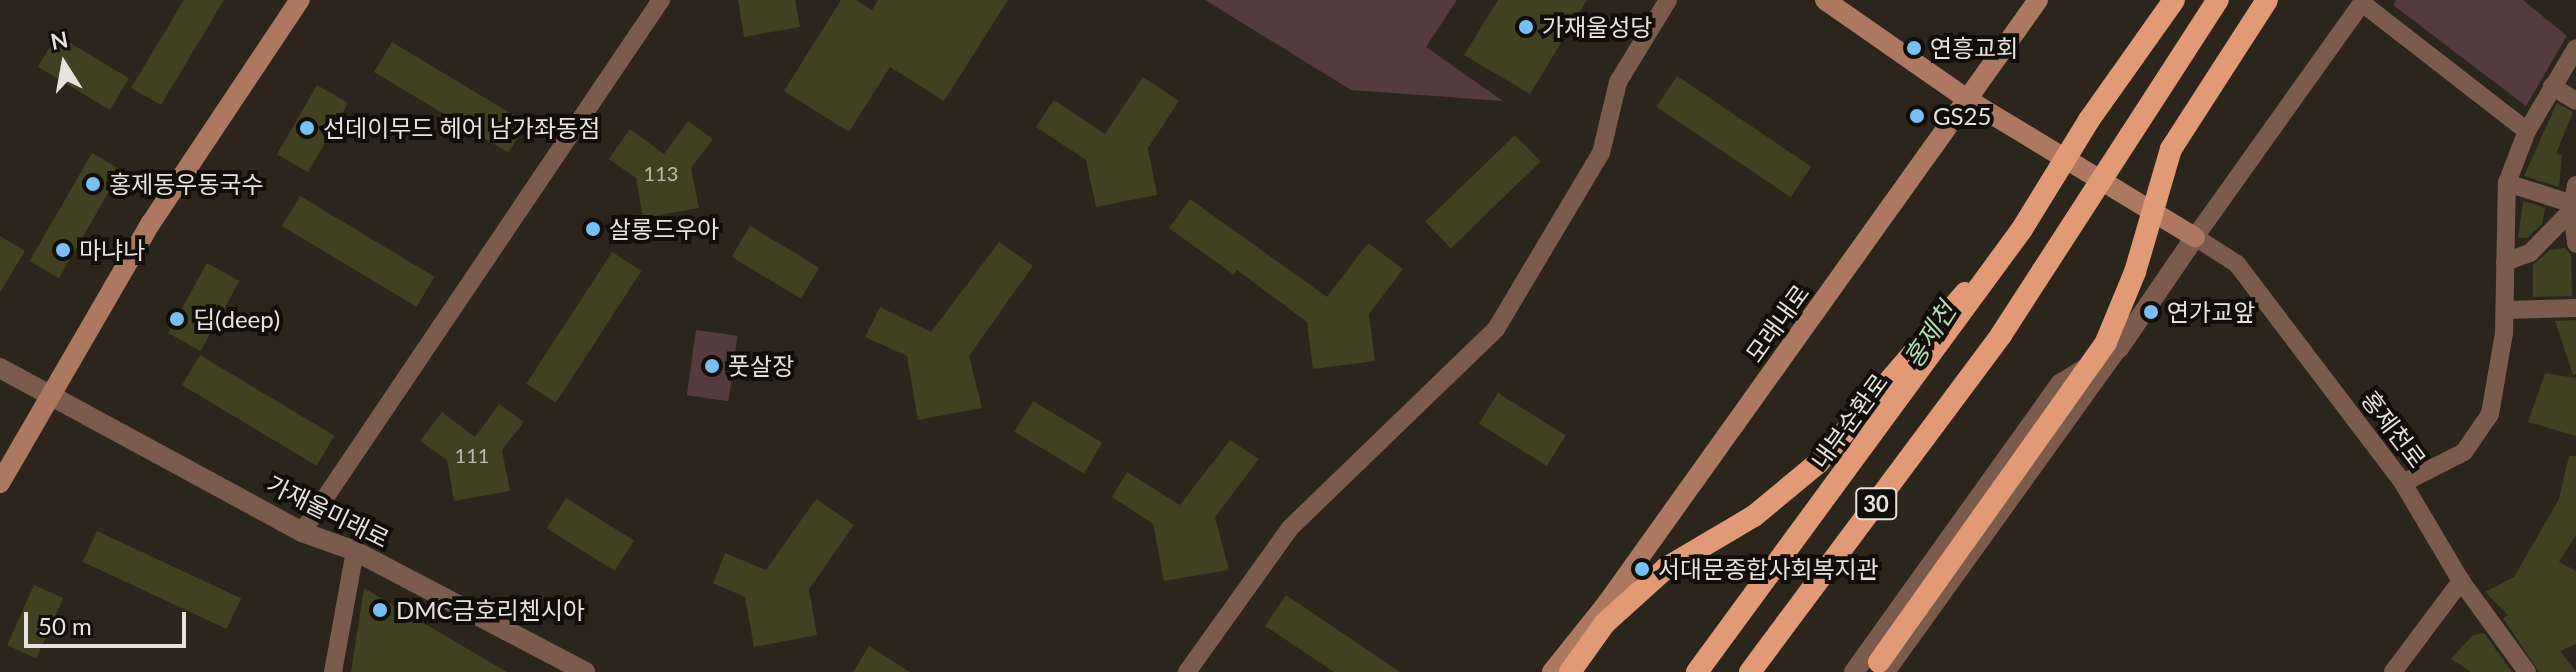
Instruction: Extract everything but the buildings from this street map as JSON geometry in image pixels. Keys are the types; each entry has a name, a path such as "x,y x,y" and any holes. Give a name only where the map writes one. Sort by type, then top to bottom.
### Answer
{"highway":[{"name":"내부순환로","path":"1697,672 2022,229 2089,120 2174,0"},
{"name":"30","path":"1750,672 2001,335 2218,0"},
{"path":"1879,669 2106,342 2135,272 2171,149 2267,0"},
{"path":"1570,672 1605,623 1666,568 1754,516 1818,463 2022,229"}],"main road":[{"path":"0,483 151,223 300,0"},
{"path":"1825,0 1970,101 2195,237"},
{"name":"모래내로","path":"1552,672 1970,101 2038,0"}],"street":[{"path":"302,532 661,0"},
{"path":"1187,672 1291,527 1496,329 1601,153 1618,82 1668,0"},
{"path":"1879,669 2119,348 2363,2 2527,131"},
{"path":"2403,483 2464,452 2490,414 2505,310 2507,183 2527,131 2576,48"},
{"path":"2552,86 2576,101"},
{"path":"2507,183 2572,207"},
{"path":"2576,185 2572,207 2576,244"},
{"path":"2505,262 2530,253 2572,207"},
{"name":"홍제천로","path":"2195,237 2237,264 2403,483 2461,581 2527,672"},
{"path":"2505,310 2576,308"},
{"path":"1854,672 2060,384 2119,348"},
{"name":"가재울미래로","path":"0,368 302,532 355,551 585,672"},
{"path":"333,672 355,551"},
{"path":"2393,672 2461,581"}],"shaded area":[{"path":"1205,0 1457,0 1426,47 1503,101 1351,90"},
{"path":"2396,0 2523,0 2567,36 2526,106 2393,5"},
{"name":"풋살장","path":"696,330 738,336 728,401 687,395"}],"pier":[{"path":"2161,0 2242,0 1758,672 1682,672 1851,430 1846,427 2125,20 2140,31"}],"place":[{"name":"가재울성당","path":"1526,27"},
{"name":"연흥교회","path":"1914,48"},
{"name":"GS25","path":"1917,116"},
{"name":"선데이무드 헤어 남가좌동점","path":"307,128"},
{"name":"홍제동우동국수","path":"93,184"},
{"name":"살롱드우아","path":"593,229"},
{"name":"마냐나","path":"63,250"},
{"name":"연가교앞","path":"2151,312"},
{"name":"딥(deep)","path":"177,319"},
{"name":"풋살장","path":"712,366"},
{"name":"서대문종합사회복지관","path":"1642,569"},
{"name":"DMC금호리첸시아","path":"380,610"}],"water label":[{"name":"홍제천","path":"1930,335"}]}
